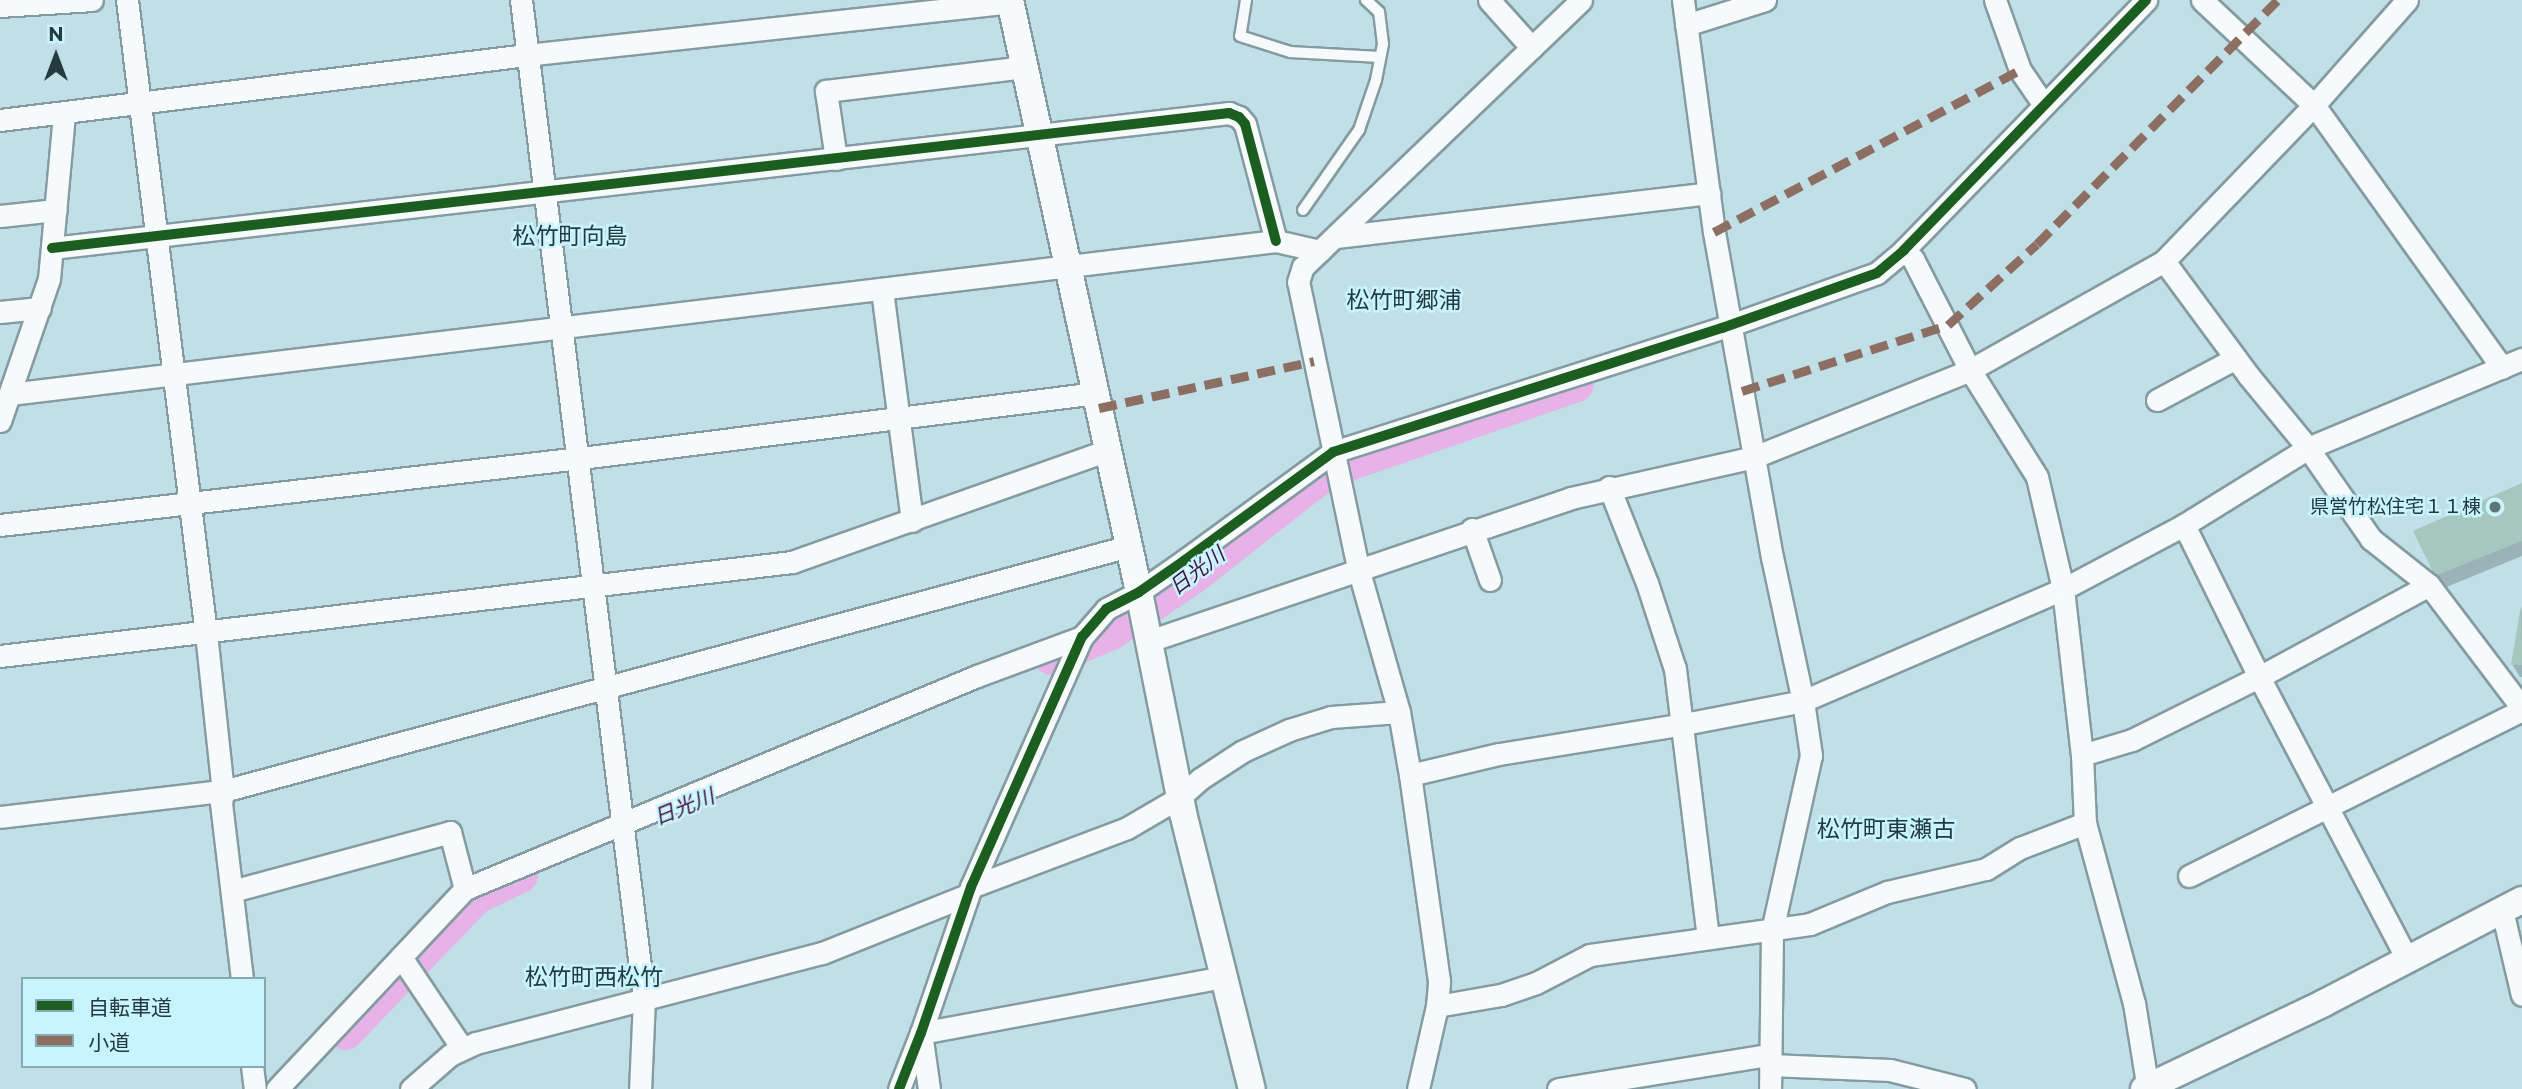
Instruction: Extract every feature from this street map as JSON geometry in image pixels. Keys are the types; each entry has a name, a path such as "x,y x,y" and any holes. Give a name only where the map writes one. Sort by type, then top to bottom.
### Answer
{"street":[{"path":"0,6 92,0"},
{"path":"127,0 206,633 223,792 221,803 242,977"},
{"path":"521,0 578,458 591,586 644,999 639,1089"},
{"path":"1489,0 1532,48"},
{"path":"1418,1089 1437,1006 1439,981 1410,775 1399,712 1358,568 1298,282 1303,267 1581,0"},
{"path":"1683,0 1731,330 1803,701 1811,755 1772,931 1770,1089"},
{"path":"1686,25 1765,0"},
{"path":"1995,0 2020,70 2044,105"},
{"path":"898,1089 921,1033 969,891 1080,642 1106,609 1141,603 1335,461 1731,330 1869,277 1908,254 2044,105 2146,0"},
{"path":"2202,0 2314,105 2502,368"},
{"path":"1149,641 1358,568 1609,487 1754,457 1970,370 2164,261 2314,105 2407,0"},
{"path":"0,120 526,55 1011,1 1129,546 1180,797 1252,1089"},
{"path":"836,159 826,91 1025,66"},
{"path":"0,421 49,279 64,113"},
{"path":"52,248 155,239 1229,113 1239,117 1244,124 1276,241"},
{"path":"1336,237 1709,193"},
{"path":"0,216 56,211"},
{"path":"10,394 1276,241 1320,251"},
{"path":"1908,254 1970,370 2037,477 2063,589 2081,755 2085,823 2134,1003 2147,1088 2324,1003 2512,905 2522,995"},
{"path":"2164,261 2236,358 2308,448 2371,539 2429,584 2522,709 2328,809 2189,876"},
{"path":"883,290 912,521"},
{"path":"0,312 40,308"},
{"path":"2157,400 2236,358"},
{"path":"1410,775 1499,754 1684,724 1803,701 2063,589 2184,525 2308,448 2522,359"},
{"path":"0,525 578,458 1096,393"},
{"path":"0,656 792,562 1108,450"},
{"path":"1609,487 1647,583 1675,669 1684,724 1691,814 1708,937"},
{"path":"2184,525 2259,677 2407,959"},
{"path":"1472,530 1490,580"},
{"path":"0,817 223,792 1129,546"},
{"path":"2081,755 2132,740 2259,677 2429,584"},
{"path":"277,1089 405,963 465,888 623,830 977,676 1080,642"},
{"path":"411,1089 462,1048 822,953 1127,828 1180,797 1200,779 1243,751 1289,730 1331,717 1399,712"},
{"path":"1437,1006 1501,995 1536,983 1590,955 1810,924 1887,892 1986,869 2020,848 2085,823"},
{"path":"232,891 450,832 465,888"},
{"path":"405,963 462,1048"},
{"path":"921,1033 1224,977"},
{"path":"921,1033 929,1089"},
{"path":"1558,1089 1769,1060 1890,1070 1965,1089"},
{"path":"252,1068 255,1089"}],"lane":[{"path":"1246,0 1240,36 1290,52 1380,57"},
{"path":"1303,210 1359,130 1383,44 1379,12 1366,0"}],"building":[{"name":"県営竹松住宅１１棟","path":"2522,483 2522,541 2435,576 2413,531"},
{"path":"2521,605 2522,665 2511,665"}],"waterway":[{"name":"日光川","path":"1051,657 1111,632 1194,575 1328,470 1576,384"},
{"name":"日光川","path":"345,1032 476,896 520,875"}],"marked path":[{"path":"1742,391 1948,325 2037,244 2278,0"},
{"path":"1714,232 2020,70"},
{"path":"1099,408 1314,361"}],"cycle path":[{"path":"899,1089 971,887 1082,637 1106,609 1139,592 1333,452 1722,328 1877,273 1904,250 2146,0"},
{"path":"52,248 1229,113 1239,117 1245,124 1276,241"}],"place":[{"name":"県営竹松住宅１１棟","path":"2495,507"}],"district":[{"name":"松竹町向島","path":"570,236"},
{"name":"松竹町郷浦","path":"1404,300"},
{"name":"松竹町東瀬古","path":"1886,829"},
{"name":"松竹町西松竹","path":"594,977"}]}
